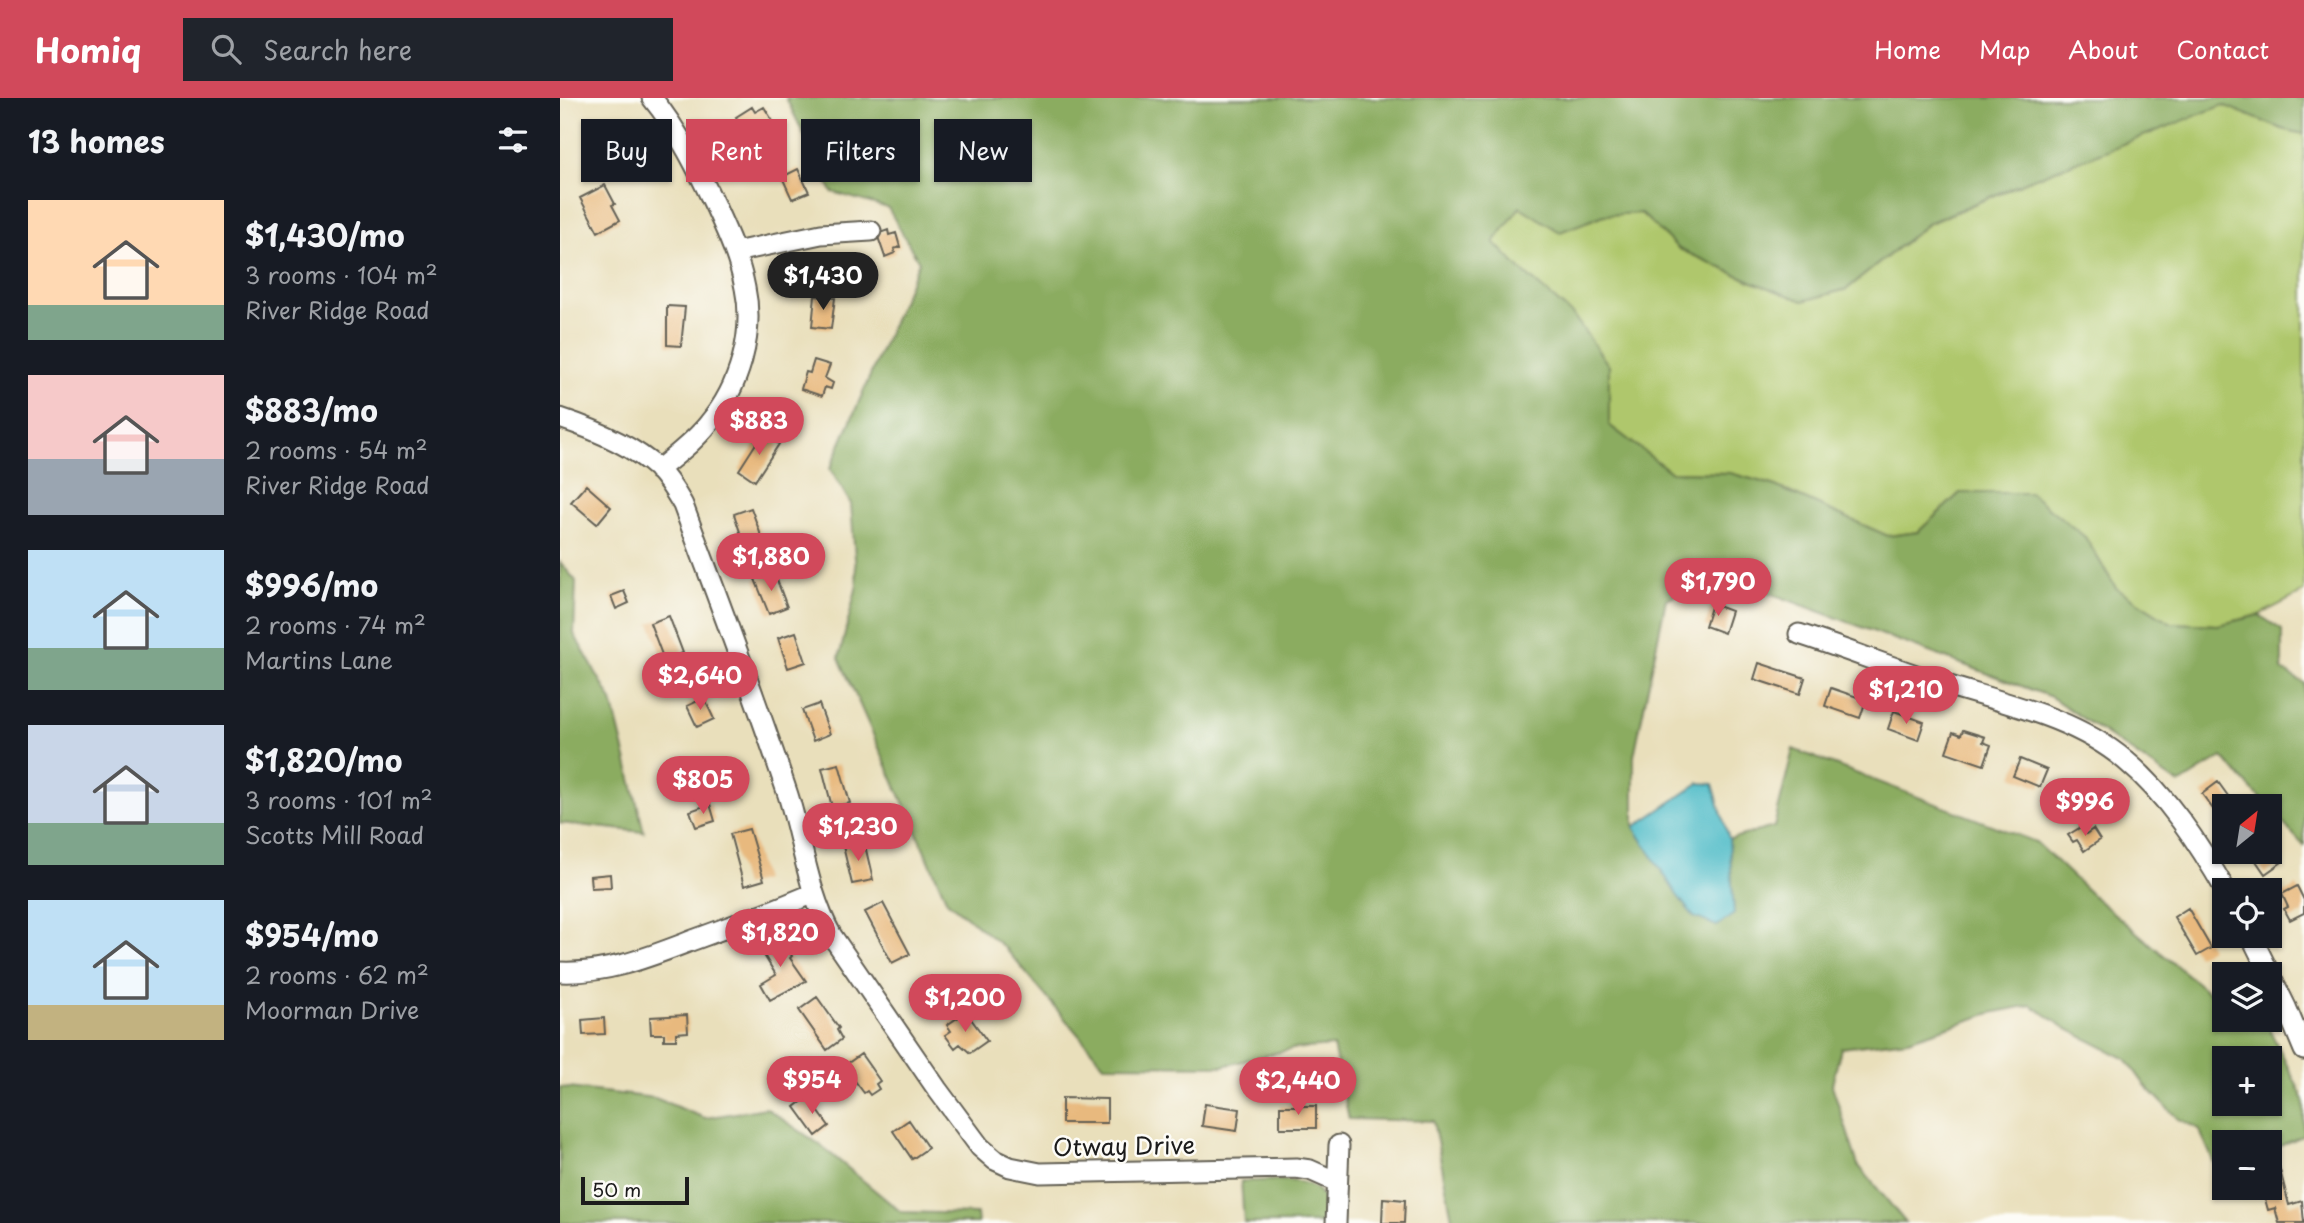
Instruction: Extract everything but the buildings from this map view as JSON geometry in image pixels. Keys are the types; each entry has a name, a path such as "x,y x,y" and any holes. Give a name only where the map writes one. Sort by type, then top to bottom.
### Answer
{"street":[{"path":"652,98 677,133 735,252 746,292 748,314 741,362 733,386 709,424 658,470"},
{"path":"735,252 821,234 871,231"},
{"path":"560,418 625,447 658,470 671,485 683,506 754,693 797,824 813,894 631,963 601,970 560,972"},
{"path":"1799,634 2047,717 2101,743 2145,779 2190,833 2218,878"},
{"name":"Otway Drive","path":"813,894 832,936 980,1147 995,1160 1023,1171 1040,1173 1296,1168 1310,1170 1338,1182"},
{"path":"2257,948 2300,1029 2304,1051"},
{"path":"1336,1223 1339,1145"}],"green space":[{"path":"786,98 2304,98 2304,134 2282,129 2223,105 1928,223 1847,289 1803,301 1679,249 1641,213 1604,215 1560,232 1520,207 1494,242 1520,269 1573,315 1609,366 1609,425 1671,472 1730,473 1773,485 1888,536 1918,532 1960,493 2030,493 2085,537 2116,588 2171,623 2218,625 2259,615 2282,630 2282,670 2304,683 2304,846 2282,822 2282,794 2256,794 2222,757 2179,784 2051,697 1726,577 1666,599 1634,756 1634,827 1677,895 1694,916 1734,914 1729,839 1774,827 1793,749 2036,842 2092,895 2209,993 2212,992 2212,1032 2271,1032 2278,1046 2212,1046 2212,1116 2282,1116 2282,1055 2304,1100 2304,1135 2282,1145 2282,1130 2212,1130 2212,1158 2199,1129 2178,1119 2145,1085 2126,1059 2067,1029 2031,1005 1991,1013 1908,1040 1841,1048 1832,1085 1858,1165 1906,1223 1453,1223 1433,1121 1349,1119 1333,1046 1292,1049 1223,1066 1104,1065 1005,948 947,901 839,658 857,585 851,504 830,469 919,262 888,208 832,192 827,182 920,182 920,119 801,119 801,129"},
{"path":"2223,104 2282,129 2304,134 2304,592 2259,615 2218,625 2171,623 2116,588 2085,537 1960,493 1918,532 1888,536 1773,485 1730,473 1671,472 1609,425 1609,366 1494,242 1520,207 1560,232 1604,215 1641,213 1679,249 1803,301 1847,289 1928,224 2035,178"},
{"path":"560,562 576,581 574,634 612,701 644,832 560,823"},
{"path":"560,1087 655,1098 705,1118 766,1108 819,1144 901,1212 977,1214 978,1223 560,1223"},
{"path":"1286,1180 1312,1186 1321,1194 1326,1206 1327,1223 1244,1223 1241,1181"}],"water":[{"path":"1699,783 1713,784 1729,839 1734,914 1717,926 1694,917 1634,827"}]}
